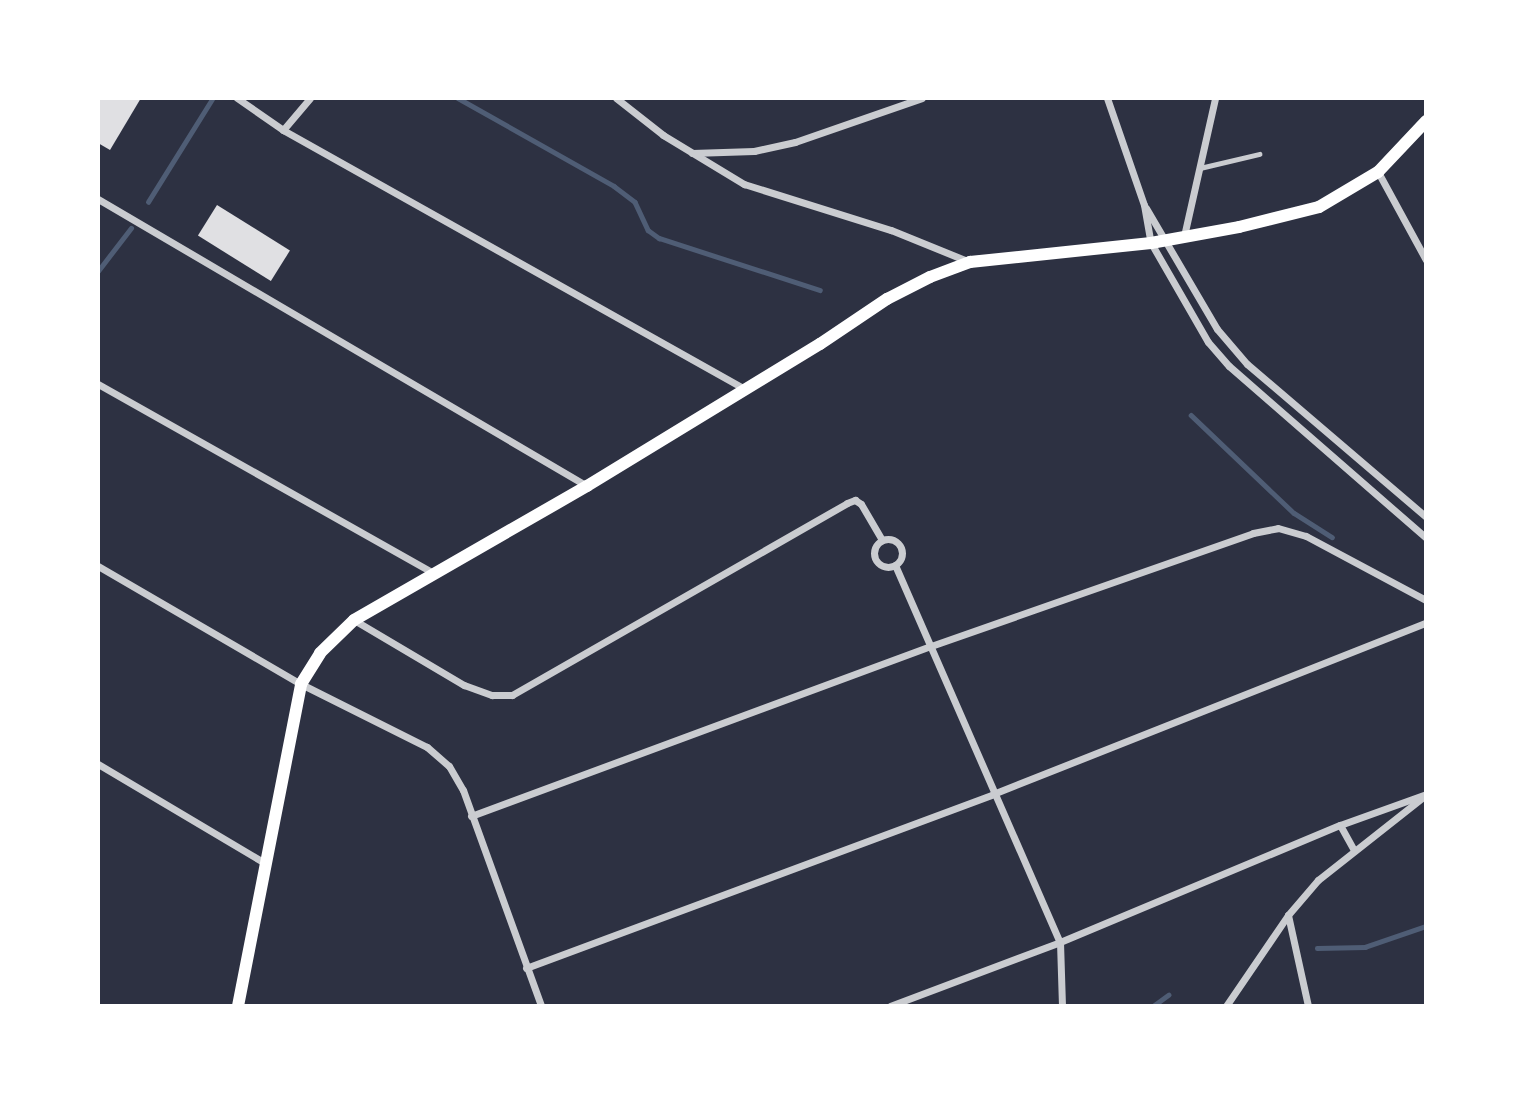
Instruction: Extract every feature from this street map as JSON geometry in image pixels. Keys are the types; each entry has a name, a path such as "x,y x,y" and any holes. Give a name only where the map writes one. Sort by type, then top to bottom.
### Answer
{"main road":[{"path":"238,1006 301,684 320,653 354,620 587,486 907,288 970,262 1151,243 1320,207 1378,172 1426,121"}],"street":[{"path":"237,98 283,130 746,389"},
{"path":"283,130 310,98"},
{"path":"616,98 692,153 744,184 891,230 970,262"},
{"path":"692,153 754,151 795,142 922,98"},
{"path":"1107,98 1144,205 1151,243 1208,342 1229,366 1426,537"},
{"path":"1184,236 1215,98"},
{"path":"1378,172 1426,260"},
{"path":"98,199 587,486"},
{"path":"1144,205 1217,329 1247,364 1426,517"},
{"path":"98,384 434,573"},
{"path":"354,620 464,685 492,695 512,695 847,503 855,500 862,504 882,540"},
{"path":"471,816 932,646 1240,538 1278,528 1306,536 1426,600"},
{"path":"893,539 901,546 902,557 895,565 884,566 876,559 875,548 882,540 893,539"},
{"path":"895,565 1060,942 1062,1006"},
{"path":"98,566 301,684 427,747 449,766 463,790 541,1006"},
{"path":"526,968 993,794 1426,623"},
{"path":"98,764 265,863"},
{"path":"890,1006 1060,942 1340,825 1426,794"},
{"path":"1226,1006 1288,915 1318,880 1426,794"},
{"path":"1340,825 1354,849"},
{"path":"1288,915 1308,1006"}],"lane":[{"path":"1199,168 1259,154"}],"building":[{"path":"98,98 141,98 110,150 98,143"},
{"path":"217,205 290,251 271,281 198,236"}],"waterway":[{"path":"458,98 614,186 635,202 648,230 659,238 820,290"},
{"path":"148,202 212,99"},
{"path":"98,271 131,228"},
{"path":"1191,415 1294,513 1332,537"},
{"path":"1317,948 1365,947 1426,926"},
{"path":"1153,1006 1168,995"}]}
